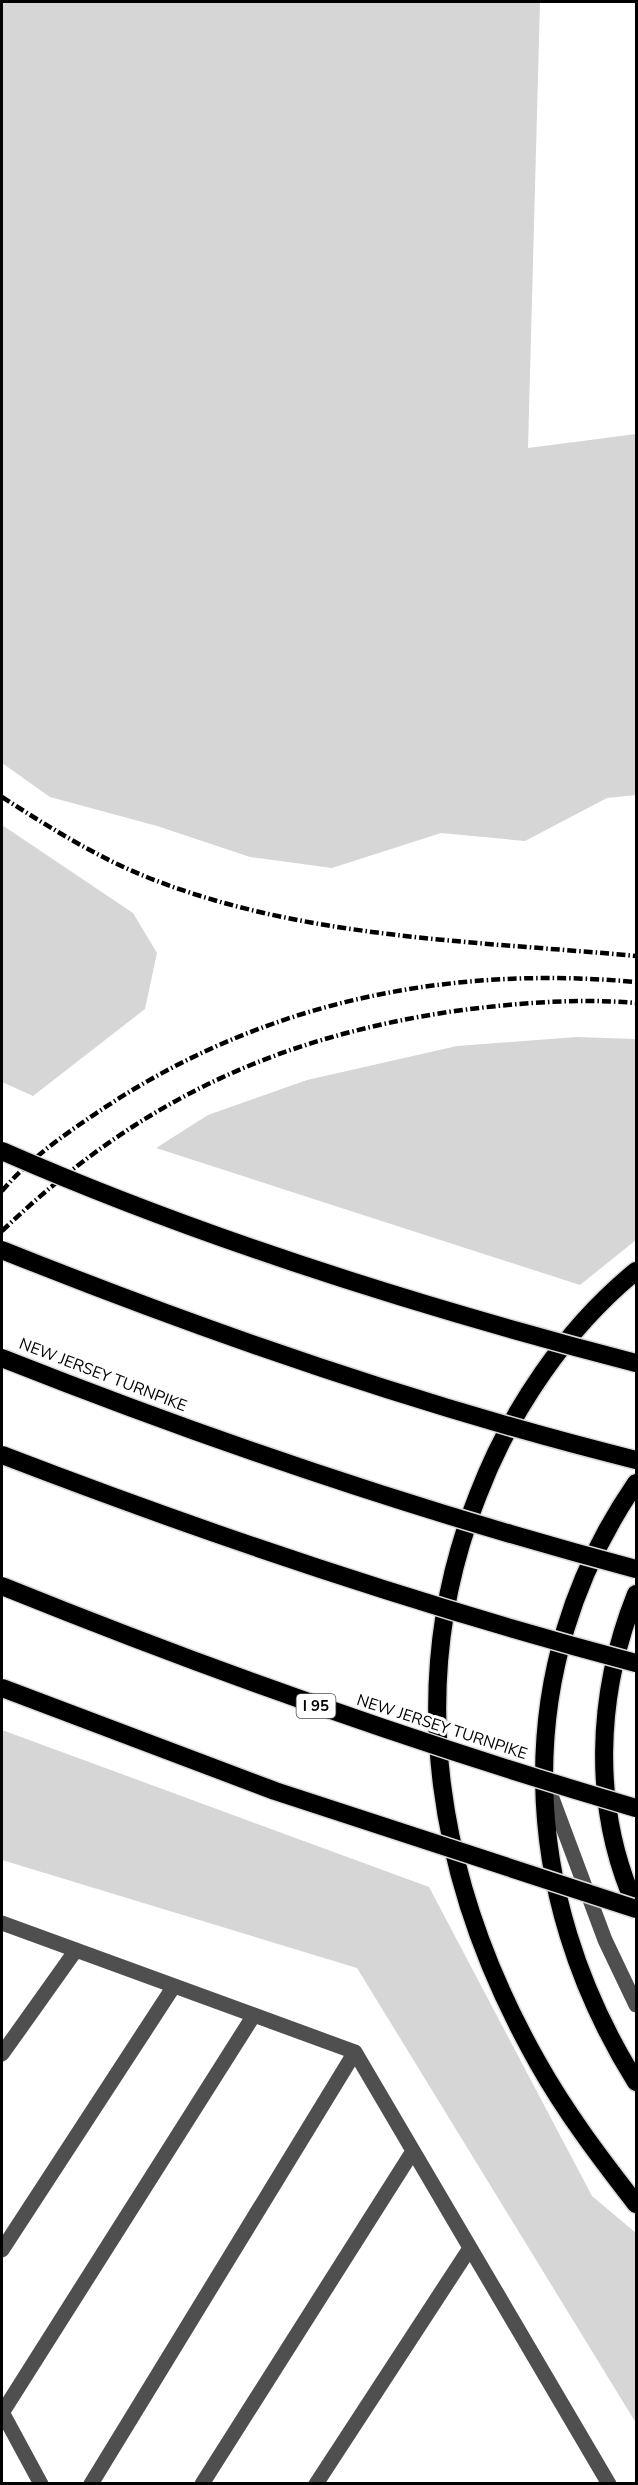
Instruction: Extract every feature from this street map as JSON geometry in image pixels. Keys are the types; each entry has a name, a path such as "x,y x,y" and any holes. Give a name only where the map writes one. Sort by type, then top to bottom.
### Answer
{"highway":[{"path":"2,1151 139,1206 363,1284 636,1363"},
{"path":"2,1250 253,1347 396,1394 636,1460"},
{"path":"636,1271 581,1327 542,1372 500,1443 466,1524 453,1568 444,1611 436,1692 439,1773 453,1850 481,1938 537,2062 580,2130 636,2204"},
{"name":"NEW JERSEY TURNPIKE","path":"2,1358 96,1395 268,1457 400,1501 636,1569"},
{"path":"2,1455 276,1556 419,1601 636,1663"},
{"path":"636,1483 601,1541 566,1625 549,1695 544,1779 554,1881 563,1923 595,2006 636,2082"},
{"name":"NEW JERSEY TURNPIKE","path":"2,1586 173,1654 337,1713 636,1808"},
{"path":"636,1594 614,1658 607,1698 604,1741 610,1826 619,1862 636,1908"},
{"path":"2,1688 245,1780 453,1850 636,1908"}],"lane":[{"path":"544,1779 605,1940 636,2005"},
{"path":"2,1923 355,2052 609,2484"},
{"path":"2,2055 76,1950"},
{"path":"2,2250 174,1986"},
{"path":"40,2484 2,2413 254,2015"},
{"path":"91,2484 355,2052"},
{"path":"202,2484 413,2151"},
{"path":"315,2484 470,2248"}],"shaded area":[{"path":"2,2 540,2 528,448 636,434 636,795 607,798 525,841 441,833 332,868 250,857 157,826 50,797 2,763"},
{"path":"2,825 133,913 157,953 145,1009 33,1096 2,1082"},
{"path":"576,1037 636,1039 636,1240 580,1285 156,1148 208,1115 307,1080 457,1046"},
{"path":"2,1730 429,1887 592,2196 636,2233 636,2423 357,1968 2,1860"}],"railway":[{"path":"2,797 77,843 136,873 215,900 273,915 394,935 636,956"},
{"path":"2,1191 25,1167 63,1136 165,1071 228,1041 293,1017 359,999 426,986 495,980 565,978 636,982"},
{"path":"2,1231 52,1186 104,1146 156,1112 210,1083 267,1059 326,1039 388,1023 455,1011 546,1002 636,1003"}]}
